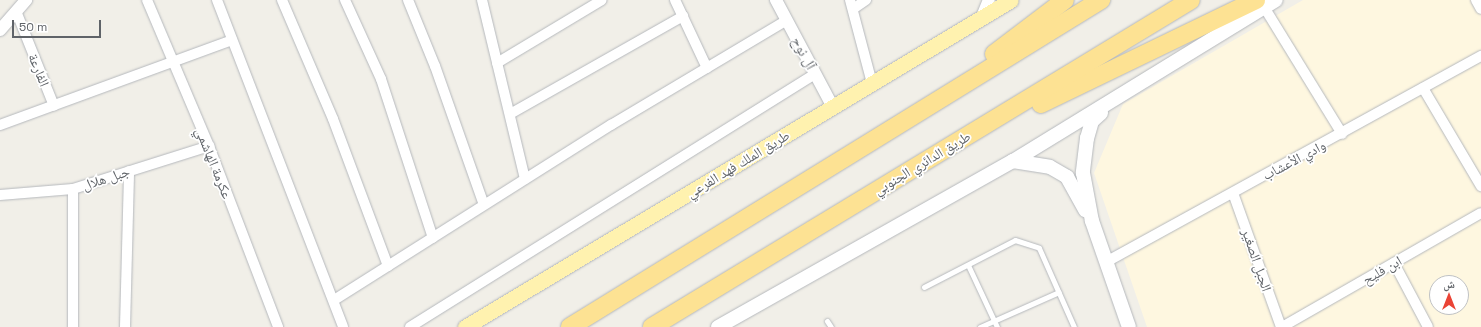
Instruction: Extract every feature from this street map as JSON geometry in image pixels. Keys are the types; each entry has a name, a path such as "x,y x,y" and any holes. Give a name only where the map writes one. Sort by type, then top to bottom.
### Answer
{"highway":[{"path":"916,114 1065,0"},
{"path":"570,327 1101,0"},
{"name":"طريق الدائري الجنوبي","path":"652,327 1191,0"},
{"path":"907,172 1265,2"}],"main road":[{"name":"طريق الملك فهد الفرعي","path":"465,327 1011,0"},
{"path":"718,327 1013,161 1113,102 1265,2"},
{"path":"1113,102 1092,121 1084,155 1083,173 1092,221 1129,327"},
{"path":"1013,161 1050,166 1067,177 1092,221"}],"street":[{"path":"1,27 15,6 26,0"},
{"name":"عكرمة الهاشمي","path":"147,0 209,146 278,327"},
{"path":"217,0 334,300 343,327"},
{"path":"282,0 334,119 388,266"},
{"path":"345,0 381,79 433,238"},
{"path":"408,0 435,66 484,205"},
{"path":"482,0 525,179"},
{"path":"497,63 602,0"},
{"path":"675,0 707,68"},
{"name":"آل نوح","path":"776,0 833,107"},
{"path":"866,0 851,4 872,83"},
{"path":"982,17 989,0"},
{"path":"1476,0 1481,9"},
{"path":"1265,2 1342,134"},
{"name":"الفارعة","path":"15,6 54,106"},
{"path":"510,114 683,16"},
{"path":"334,300 525,179 787,20"},
{"path":"0,125 173,63 232,40"},
{"name":"وادي الأعشاب","path":"1106,262 1342,134 1481,56"},
{"path":"410,327 815,74"},
{"path":"1423,88 1481,186"},
{"name":"جبل هلال","path":"0,195 73,189 209,146"},
{"path":"125,327 129,171"},
{"path":"73,189 73,327"},
{"name":"الجبل الصغير","path":"1233,193 1282,327"},
{"name":"ابن فليح","path":"1282,327 1481,213"},
{"path":"1394,262 1428,327"}],"lane":[{"path":"924,288 1015,240 1040,248 1074,327"},
{"path":"968,265 997,327"},
{"path":"980,327 1059,292"},
{"path":"827,321 831,327"}],"shaded area":[{"path":"1303,0 1481,0 1481,327 1147,327 1094,173 1123,104"}]}
